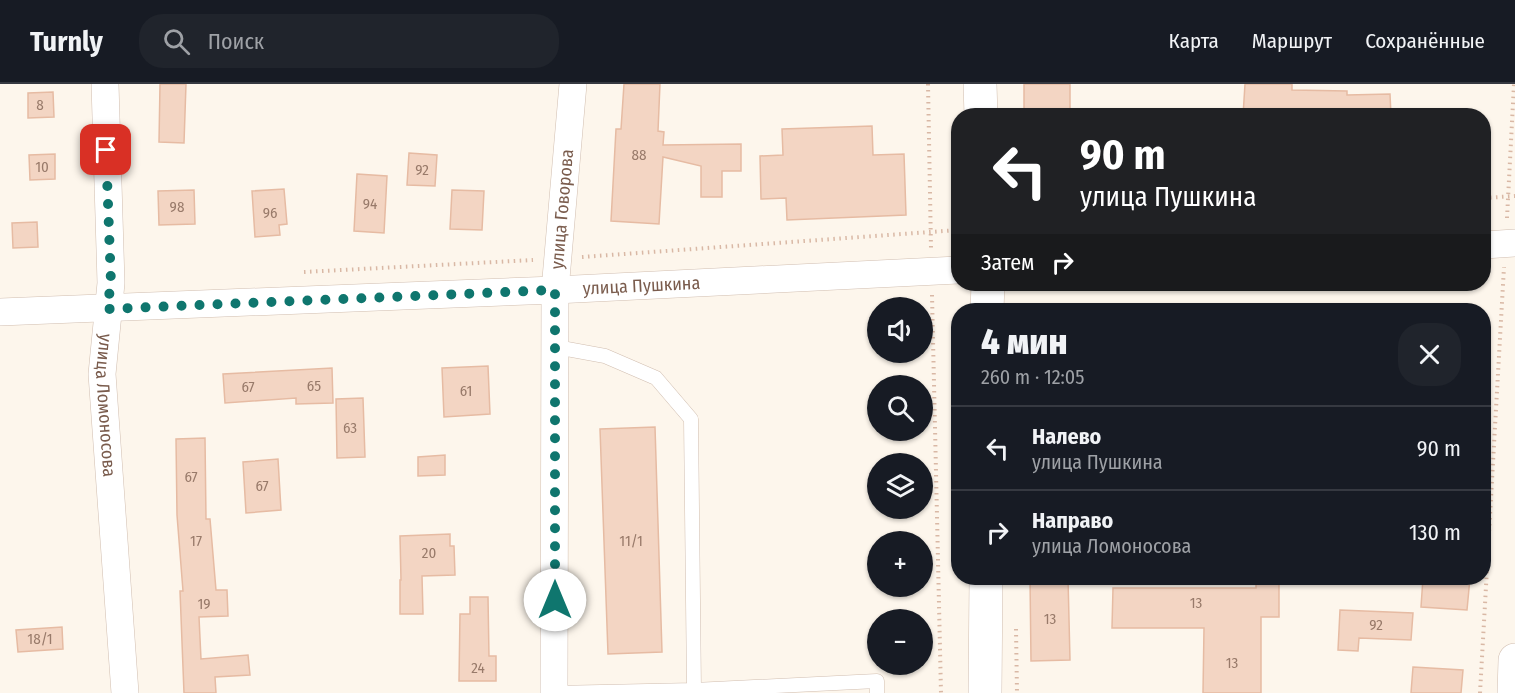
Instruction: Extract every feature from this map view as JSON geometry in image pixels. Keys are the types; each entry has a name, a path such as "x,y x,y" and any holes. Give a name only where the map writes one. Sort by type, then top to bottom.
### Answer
{"street":[{"name":"улица Ломоносова","path":"105,84 111,283 102,374 125,693"},
{"name":"улица Говорова","path":"554,693 555,290 573,84"},
{"path":"980,84 981,108"},
{"name":"улица Пушкина","path":"0,312 555,290 951,270"},
{"path":"985,693 986,585"},
{"path":"1514,693 1515,660"}],"lane":[{"path":"556,347 605,356 656,378 691,419 694,690"},
{"path":"554,693 694,690 877,681 877,693"}],"path":[{"path":"928,84 941,693"},
{"path":"1491,448 1501,244 1508,196 1514,84"},
{"path":"1491,197 1515,196"},
{"path":"299,273 558,259 951,230"},
{"path":"1479,693 1484,585"},
{"path":"1016,624 1017,693"}],"building":[{"path":"160,84 186,84 184,143 159,142"},
{"path":"624,84 660,84 658,131 664,132 663,145 741,144 741,171 722,171 722,197 701,197 701,166 663,157 659,224 611,221 616,129 621,129"},
{"path":"1024,84 1070,84 1070,108 1024,108"},
{"path":"1245,84 1292,84 1292,90 1347,91 1347,95 1390,94 1391,108 1244,108"},
{"path":"53,92 54,117 28,118 28,93"},
{"path":"872,126 873,155 904,154 906,215 787,220 786,198 761,199 760,156 783,155 782,129"},
{"path":"409,153 437,155 435,186 407,185"},
{"path":"55,154 55,179 30,180 29,155"},
{"path":"357,174 387,176 384,233 354,231"},
{"path":"284,189 287,224 279,225 280,235 255,237 252,191"},
{"path":"194,190 195,224 159,225 158,191"},
{"path":"452,190 484,191 482,230 450,229"},
{"path":"37,222 38,247 13,248 12,223"},
{"path":"488,366 490,414 444,417 442,368"},
{"path":"332,368 333,403 296,404 296,398 225,403 223,374"},
{"path":"363,398 365,457 337,458 336,399"},
{"path":"655,427 662,652 608,654 600,429"},
{"path":"205,438 206,519 210,519 216,590 227,590 228,616 199,617 201,659 248,655 250,675 215,677 216,693 184,693 180,591 183,591 177,515 176,439"},
{"path":"445,455 445,475 418,476 418,457"},
{"path":"278,459 281,510 246,513 243,462"},
{"path":"450,534 450,546 454,546 455,575 422,576 423,614 400,614 400,536"},
{"path":"1030,585 1068,585 1070,660 1031,661"},
{"path":"1256,585 1279,585 1279,617 1261,617 1261,693 1203,693 1204,628 1112,628 1113,588 1256,588"},
{"path":"1423,585 1469,585 1467,610 1421,607"},
{"path":"470,597 488,597 489,656 496,656 496,681 459,681 460,614 470,614"},
{"path":"1340,610 1413,613 1411,640 1359,638 1358,651 1338,650"},
{"path":"62,627 63,649 18,652 16,630"},
{"path":"1413,667 1463,670 1461,693 1411,693"}],"route":[{"path":"106,150 111,283 107,309 555,290 555,600"}]}
